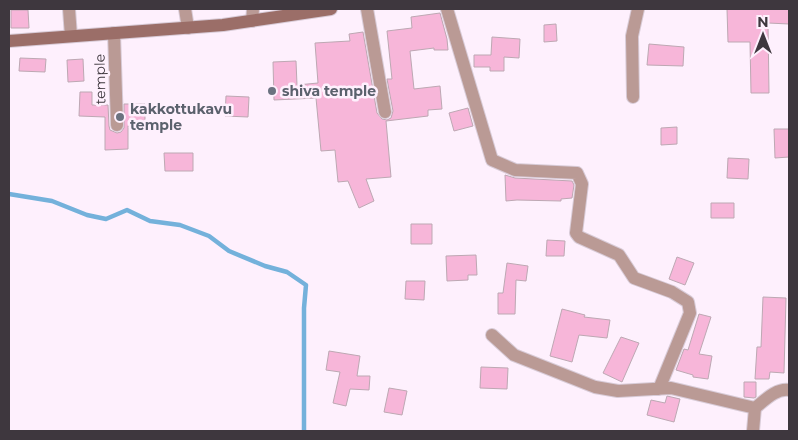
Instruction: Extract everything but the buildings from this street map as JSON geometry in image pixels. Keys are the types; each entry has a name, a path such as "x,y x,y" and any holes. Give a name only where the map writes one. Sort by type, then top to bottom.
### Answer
{"main road":[{"path":"9,41 188,28 252,15 331,9"}],"street":[{"path":"69,9 71,36"},
{"path":"186,9 188,28"},
{"path":"367,9 385,112"},
{"path":"446,9 492,160 515,170 577,173 582,184 576,233 579,238 619,255 634,278 672,292 688,302 690,312 659,389"},
{"path":"633,97 632,36 638,9"},
{"name":"temple","path":"114,33 117,125"},
{"path":"492,335 514,355 595,387 618,391 671,388 755,408"},
{"path":"753,431 755,408 773,394 785,389 789,390"}],"waterway":[{"path":"9,194 52,201 87,215 106,219 127,210 150,221 180,225 209,236 229,251 265,266 287,272 306,285 304,308 304,431"}],"place":[{"name":"shiva temple","path":"272,91"},
{"name":"kakkottukavu temple","path":"120,117"}]}
